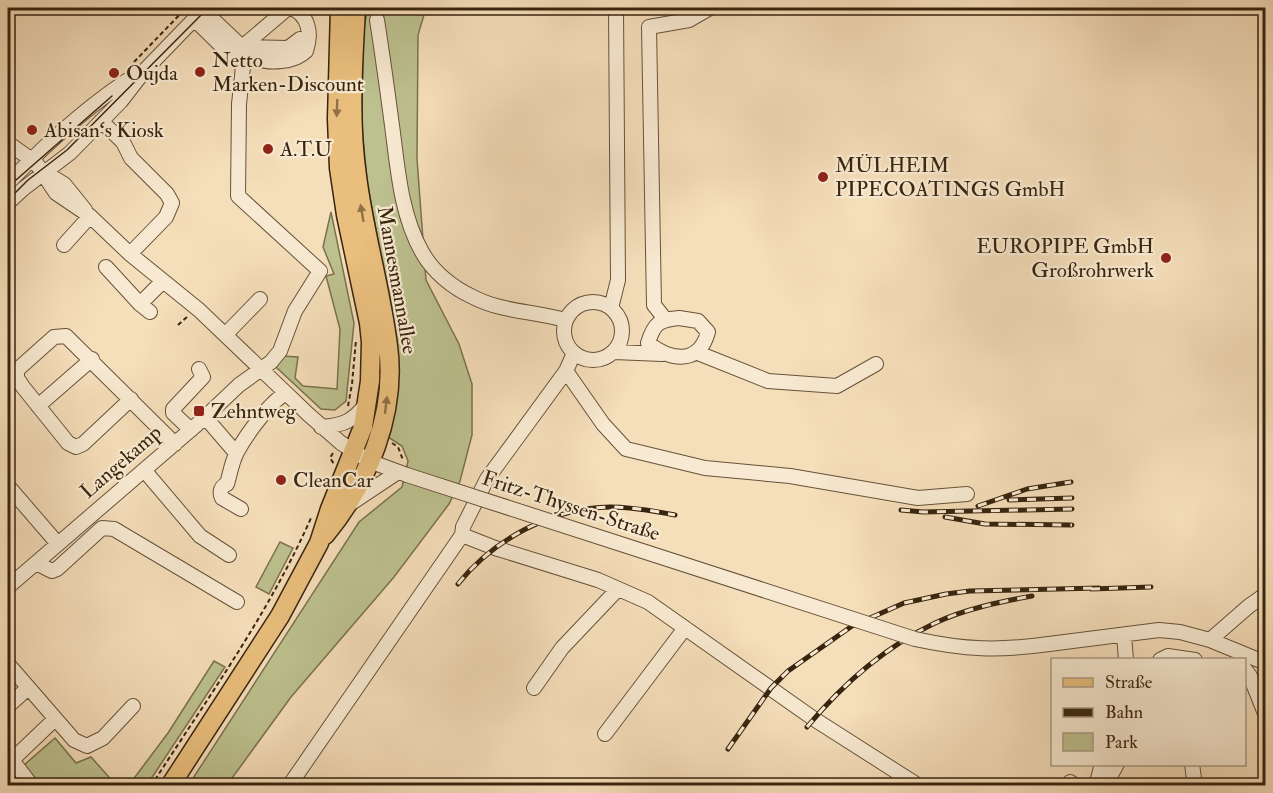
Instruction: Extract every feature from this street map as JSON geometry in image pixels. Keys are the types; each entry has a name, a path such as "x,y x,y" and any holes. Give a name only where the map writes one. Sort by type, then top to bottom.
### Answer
{"main road":[{"name":"Mannesmannallee","path":"170,786 280,615 318,543 363,427 368,402 371,361 369,323 346,214 339,168 337,119 340,8"},
{"name":"Mannesmannallee","path":"355,452 379,438 386,413 389,377 388,347 356,172 353,131 356,8"},
{"name":"Mannesmannallee","path":"318,543 348,505 355,452"}],"street":[{"path":"8,203 39,167 56,138 119,86 197,11 231,26 242,47 251,56 261,60 294,60 301,56 309,44 308,25 300,14 289,8 242,47"},
{"path":"611,308 618,280 616,8"},
{"path":"665,319 654,305 649,27 710,8"},
{"name":"Langekamp","path":"8,587 175,444 238,385 261,369 280,351 296,311 320,271 238,196 238,104 243,67 197,11"},
{"path":"377,20 400,181 412,230 424,256 450,284 473,298 491,305 546,314 565,320"},
{"path":"242,47 288,48 300,39"},
{"path":"8,183 70,153 121,101 139,66"},
{"path":"101,121 123,142 131,158 167,194 172,203 166,217 130,254"},
{"path":"8,143 39,167"},
{"name":"Fritz-Thyssen-Straße","path":"39,167 56,193 90,216 130,254 163,280 225,335 321,427 355,452 403,473 915,639 982,650 1009,650 1159,630 1180,632 1210,640 1266,663"},
{"path":"64,245 90,216"},
{"path":"106,267 145,308 163,280"},
{"path":"225,335 260,299"},
{"path":"588,302 598,302 611,308 618,316 622,329 621,339 614,352 606,358 595,361 585,360 574,353 566,344 563,330 565,320 571,311 588,302"},
{"path":"662,354 648,343 652,328 665,319 679,318 698,321 708,332 705,344 698,353"},
{"path":"131,399 76,447 68,443 16,378 17,370 54,337 66,336 92,359 175,444"},
{"path":"614,352 682,357 698,353 768,381 837,386 876,364"},
{"path":"289,786 462,535 463,527 487,479 566,372 574,353"},
{"path":"38,406 92,359"},
{"path":"190,430 173,413 173,409 203,377 200,369"},
{"path":"566,372 603,424 626,449 705,468 790,476 918,498 967,494"},
{"path":"242,506 232,496 227,484 236,453 272,403 286,393"},
{"path":"321,427 346,423 360,413 368,402"},
{"path":"205,417 236,453"},
{"path":"144,470 200,536 229,555"},
{"path":"348,505 403,473"},
{"path":"8,486 58,544"},
{"path":"36,563 52,571 57,569 102,528 114,529 237,602"},
{"path":"462,535 495,548 598,580 648,602 814,719 919,786"},
{"path":"534,688 562,648 618,589"},
{"path":"1210,640 1266,594"},
{"path":"605,734 685,628"},
{"path":"1124,635 1126,658"},
{"path":"1164,658 1168,656 1181,658"},
{"path":"8,664 74,741 87,746 103,738 133,706"},
{"path":"1248,672 1266,716"},
{"path":"8,706 28,688"},
{"path":"32,786 12,760 55,719"},
{"path":"1096,786 1102,766"},
{"path":"1106,786 1116,766"},
{"path":"1192,766 1195,786"}],"path":[{"path":"139,66 197,11"},
{"path":"178,325 188,316"},
{"path":"335,465 330,458 355,452"},
{"path":"151,786 277,587 312,515"}],"green space":[{"path":"368,8 426,8 418,35 417,159 426,280 459,344 472,384 472,435 460,481 449,504 394,577 291,697 227,785 188,786 359,522 402,487 408,461 402,446 388,437 384,273 367,181 362,127 363,31"},
{"path":"331,212 354,323 346,401 335,410 321,409 276,367 282,356 298,357 295,378 303,386 337,389 340,329 326,276 334,274 323,247"},
{"path":"280,542 293,548 269,594 256,587"},
{"path":"214,661 225,667 147,785 129,785 168,733"},
{"path":"55,738 76,763 91,757 116,785 8,785 8,779"}],"tram line":[{"path":"8,200 28,180 67,150 208,8"},
{"path":"8,187 112,96"}],"railway":[{"path":"978,506 1027,489 1071,482"},
{"path":"1009,500 1072,498"},
{"path":"458,584 472,568 507,540 526,529 567,513 610,507 635,508 675,515"},
{"path":"901,510 923,512 1072,509"},
{"path":"945,517 985,524 1072,525"},
{"path":"1091,589 1151,587"},
{"path":"728,749 771,688 788,671 852,626 904,603 970,591 1099,588"},
{"path":"807,727 865,668 899,643 946,618 995,603 1032,596"}],"place":[{"name":"Netto Marken-Discount","path":"200,72"},
{"name":"Oujda","path":"114,73"},
{"name":"Abisan‘s Kiosk","path":"32,130"},
{"name":"A.T.U","path":"268,149"},
{"name":"MÜLHEIM PIPECOATINGS GmbH","path":"823,177"},
{"name":"EUROPIPE GmbH Großrohrwerk","path":"1166,258"},
{"name":"Zehntweg","path":"199,411"},
{"name":"CleanCar","path":"281,480"}]}
